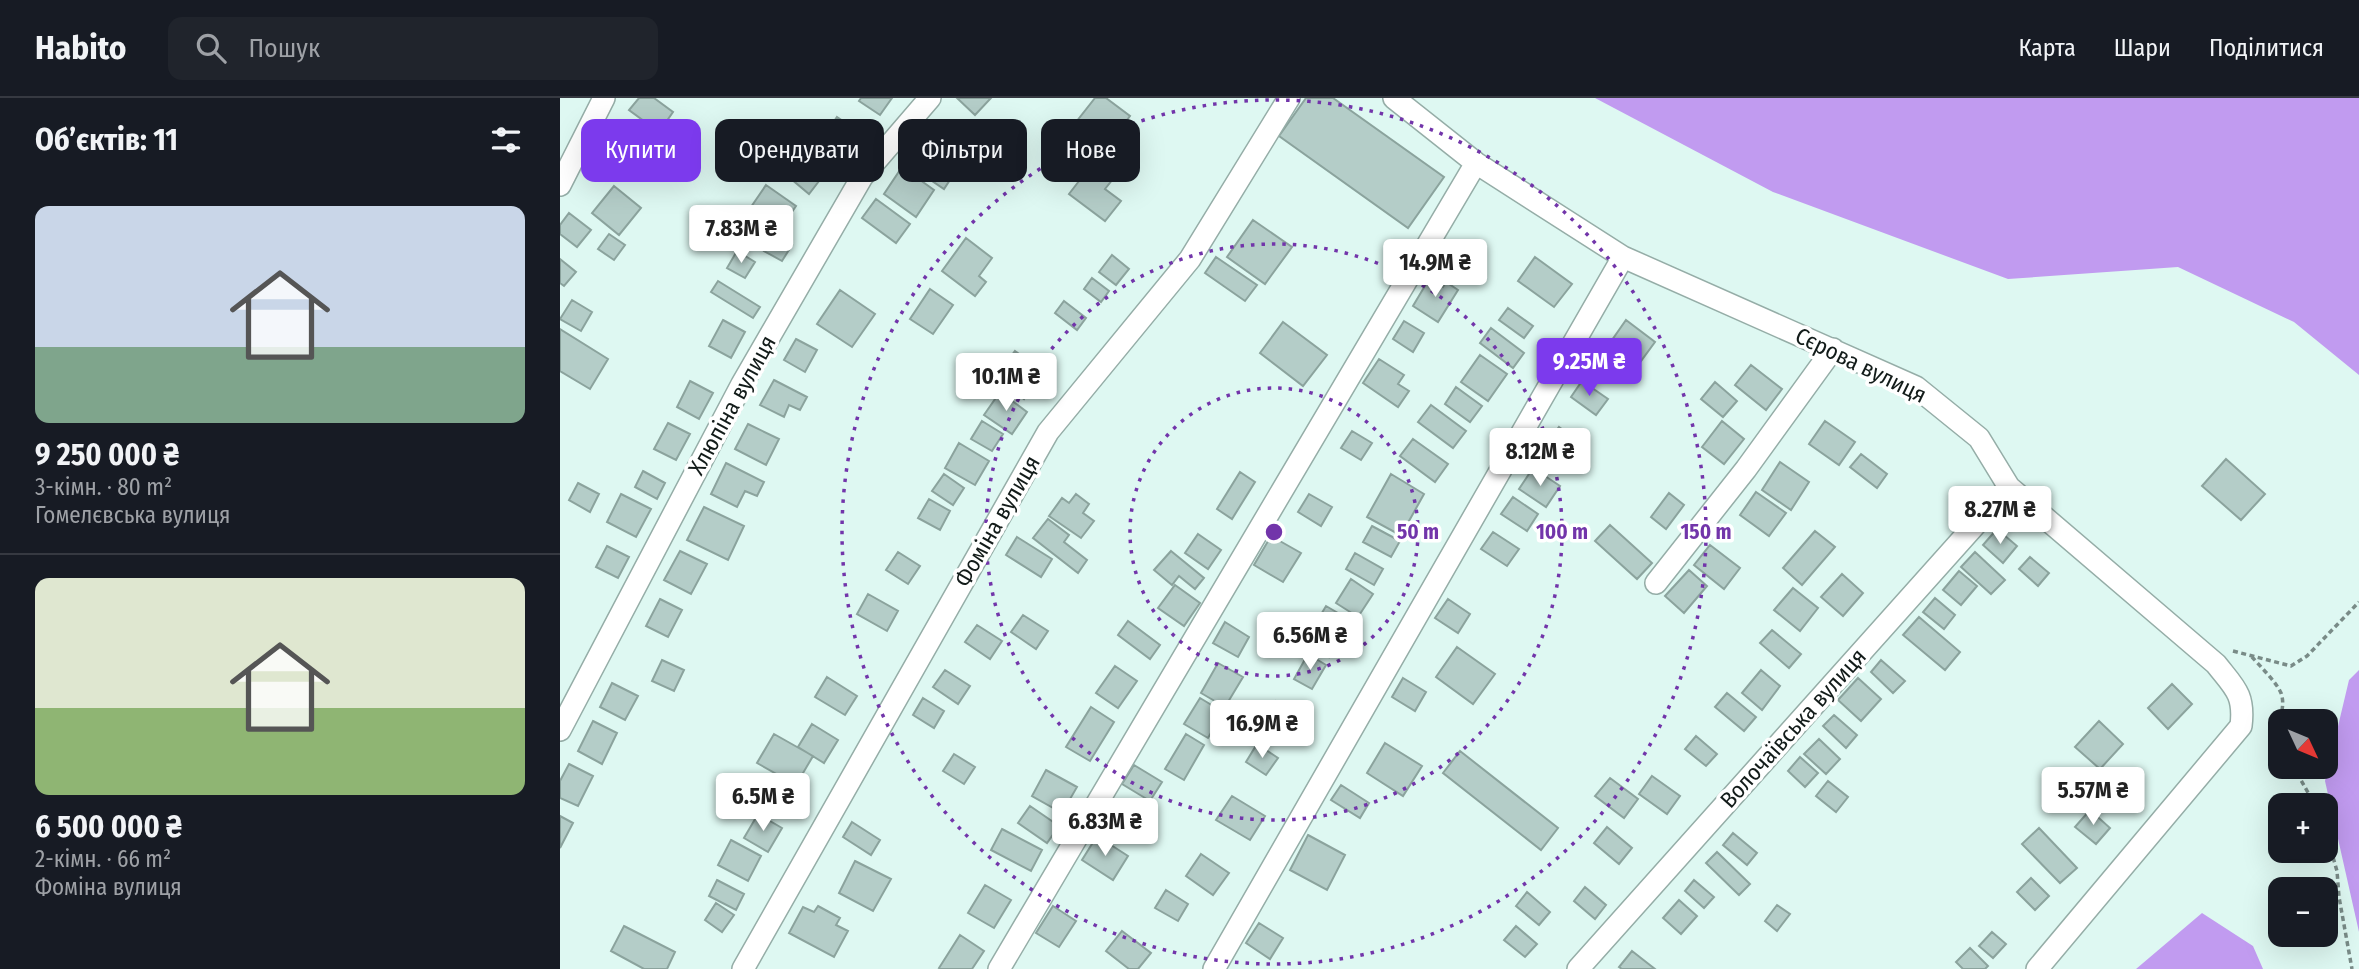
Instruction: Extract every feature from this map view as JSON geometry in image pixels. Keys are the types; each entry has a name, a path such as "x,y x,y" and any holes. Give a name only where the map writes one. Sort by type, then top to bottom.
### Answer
{"street":[{"path":"560,185 604,98"},
{"name":"Хлюпіна вулиця","path":"560,730 742,384 862,177 930,98"},
{"name":"Фоміна вулиця","path":"743,969 1048,432 1190,258 1289,98"},
{"name":"Сєрова вулиця","path":"1394,98 1476,163 1623,257 1916,387 1979,439 2009,487 2216,664 2236,689 2244,706 2241,726 2037,969"},
{"path":"999,969 1476,163"},
{"path":"1214,969 1623,257"},
{"path":"1656,583 1746,469 1833,349"},
{"name":"Волочаївська вулиця","path":"1578,969 2009,487"}],"path":[{"path":"2216,664 2228,650 2291,666 2307,656 2359,602"},
{"path":"2251,655 2281,694 2282,709"},
{"path":"2335,863 2352,969"}],"shaded area":[{"path":"1595,98 2359,98 2359,375 2294,322 2178,267 2008,279 1773,192"},
{"path":"2359,670 2359,932 2338,839 2338,793 2328,793 2325,781 2338,779 2338,726 2349,680"},
{"path":"2202,913 2253,946 2263,969 2136,969"}],"building":[{"path":"639,98 654,98 673,112 668,119 641,119 629,110"},
{"path":"861,98 892,98 880,115 859,101"},
{"path":"957,98 991,98 975,115"},
{"path":"1095,98 1106,98 1130,116 1128,119 1078,119"},
{"path":"1306,98 1333,98 1444,177 1408,228 1279,136"},
{"path":"898,173 898,182 923,182 934,190 916,217 884,194"},
{"path":"795,182 818,182 809,194"},
{"path":"934,182 949,182 944,189"},
{"path":"1078,182 1111,182 1105,189 1121,201 1105,221 1069,194"},
{"path":"766,185 796,206 781,228 751,207"},
{"path":"614,186 641,208 619,235 592,213"},
{"path":"876,199 910,224 896,243 862,218"},
{"path":"569,213 591,230 577,247 560,234 560,225"},
{"path":"1253,220 1292,247 1265,284 1227,257"},
{"path":"609,234 625,245 614,260 598,249"},
{"path":"774,234 792,245 782,261 764,251"},
{"path":"966,238 992,258 979,276 986,282 975,296 942,271"},
{"path":"737,251 755,262 745,278 727,268"},
{"path":"1112,255 1129,269 1116,285 1099,272"},
{"path":"1216,257 1257,285 1245,301 1205,273"},
{"path":"1535,257 1572,284 1554,307 1518,281"},
{"path":"560,259 576,272 564,286 560,283"},
{"path":"1092,278 1109,291 1101,302 1084,289"},
{"path":"1429,279 1443,287 1446,282 1458,290 1438,322 1413,306"},
{"path":"718,281 760,307 753,318 711,292"},
{"path":"930,289 953,305 933,334 910,319"},
{"path":"840,290 875,314 852,347 817,324"},
{"path":"572,300 592,312 581,331 560,319"},
{"path":"1064,301 1086,318 1077,330 1055,313"},
{"path":"1508,308 1533,326 1524,338 1499,320"},
{"path":"723,320 745,332 731,358 709,346"},
{"path":"1626,320 1655,342 1641,361 1612,340"},
{"path":"1404,321 1424,333 1413,352 1393,339"},
{"path":"1283,322 1327,355 1303,386 1260,353"},
{"path":"1491,328 1524,353 1513,368 1480,343"},
{"path":"560,329 608,359 590,389 560,371"},
{"path":"796,339 817,350 805,372 784,360"},
{"path":"1015,351 1044,372 1024,399 995,378"},
{"path":"1480,355 1507,374 1488,401 1461,382"},
{"path":"1379,359 1404,375 1398,384 1409,391 1398,407 1363,383"},
{"path":"1751,365 1782,389 1766,410 1735,385"},
{"path":"774,380 807,397 800,410 789,405 784,417 760,405"},
{"path":"690,381 713,393 699,419 677,407"},
{"path":"1582,381 1608,399 1596,415 1571,397"},
{"path":"1715,382 1737,401 1723,417 1701,399"},
{"path":"1456,387 1482,406 1470,422 1445,404"},
{"path":"1000,392 1027,412 1012,434 984,415"},
{"path":"1431,405 1466,431 1453,448 1418,422"},
{"path":"982,421 1003,434 992,451 971,439"},
{"path":"1722,421 1744,439 1724,464 1702,447"},
{"path":"1825,421 1855,442 1839,465 1809,444"},
{"path":"668,423 690,434 676,460 654,449"},
{"path":"748,424 779,439 766,465 735,449"},
{"path":"1559,427 1588,448 1576,465 1547,443"},
{"path":"1352,431 1372,443 1361,460 1341,448"},
{"path":"1413,439 1448,464 1435,482 1400,456"},
{"path":"959,443 989,461 975,485 945,468"},
{"path":"1861,454 1887,474 1877,488 1850,467"},
{"path":"2226,459 2265,494 2241,520 2202,486"},
{"path":"1780,462 1809,482 1791,510 1762,490"},
{"path":"726,463 764,482 757,496 745,491 737,507 711,494"},
{"path":"1533,468 1560,486 1546,507 1519,489"},
{"path":"643,471 665,483 657,499 635,487"},
{"path":"1240,472 1255,482 1232,519 1217,509"},
{"path":"944,474 964,488 953,505 932,491"},
{"path":"1391,474 1424,494 1409,521 1417,526 1409,540 1367,517"},
{"path":"578,483 599,494 590,512 569,500"},
{"path":"1756,492 1786,513 1769,536 1740,515"},
{"path":"1669,493 1684,505 1666,529 1651,517"},
{"path":"621,494 651,509 636,537 607,522"},
{"path":"1076,494 1089,504 1083,513 1094,521 1081,538 1049,516 1062,498 1069,503"},
{"path":"1309,494 1332,507 1321,526 1298,512"},
{"path":"1513,497 1538,514 1527,531 1501,514"},
{"path":"929,499 950,511 940,530 918,518"},
{"path":"704,507 744,526 728,560 687,540"},
{"path":"1048,519 1069,535 1064,542 1087,560 1078,573 1033,538"},
{"path":"1610,525 1652,563 1637,579 1595,541"},
{"path":"1372,526 1400,541 1391,557 1363,542"},
{"path":"1997,529 2017,546 2003,563 1983,545"},
{"path":"1815,531 1835,547 1802,585 1783,568"},
{"path":"1493,532 1519,549 1507,566 1481,549"},
{"path":"1198,534 1221,550 1208,569 1185,553"},
{"path":"1271,536 1301,553 1283,582 1254,565"},
{"path":"1017,537 1052,559 1041,577 1006,555"},
{"path":"1710,545 1740,568 1724,589 1694,565"},
{"path":"607,546 629,557 618,578 596,567"},
{"path":"680,551 707,564 691,594 664,580"},
{"path":"1171,551 1204,578 1195,589 1179,576 1172,585 1154,570"},
{"path":"898,552 920,566 908,584 886,570"},
{"path":"1975,552 2005,580 1991,594 1961,567"},
{"path":"1355,553 1383,569 1374,585 1346,569"},
{"path":"2030,557 2049,573 2038,586 2019,569"},
{"path":"1689,570 1707,586 1684,613 1665,596"},
{"path":"1959,571 1977,586 1961,605 1943,590"},
{"path":"1842,574 1863,593 1843,616 1821,597"},
{"path":"1351,579 1373,594 1358,617 1336,603"},
{"path":"1175,585 1200,603 1184,626 1158,608"},
{"path":"1793,588 1818,608 1800,631 1774,610"},
{"path":"868,594 898,611 887,631 857,614"},
{"path":"1935,598 1955,615 1944,629 1923,612"},
{"path":"660,599 682,610 668,637 646,626"},
{"path":"1448,599 1470,614 1458,633 1435,618"},
{"path":"1326,606 1350,620 1340,637 1316,623"},
{"path":"1023,615 1048,631 1036,649 1011,632"},
{"path":"1919,617 1960,652 1945,670 1903,635"},
{"path":"1128,621 1160,645 1150,659 1118,635"},
{"path":"1225,622 1249,637 1238,657 1213,643"},
{"path":"977,625 1002,641 990,659 965,642"},
{"path":"1314,625 1339,640 1329,657 1304,642"},
{"path":"1772,630 1801,654 1789,668 1760,643"},
{"path":"1457,647 1495,674 1473,704 1436,677"},
{"path":"1308,654 1326,665 1312,689 1294,679"},
{"path":"662,660 684,670 674,691 652,681"},
{"path":"1881,660 1905,681 1893,693 1871,672"},
{"path":"1218,663 1243,677 1225,707 1201,693"},
{"path":"1115,666 1137,681 1118,708 1096,693"},
{"path":"945,670 970,686 958,704 933,687"},
{"path":"1761,670 1780,686 1762,710 1742,693"},
{"path":"827,677 857,696 845,715 815,697"},
{"path":"1403,678 1426,692 1415,711 1392,697"},
{"path":"1858,678 1881,699 1861,721 1838,700"},
{"path":"612,683 638,696 625,720 600,707"},
{"path":"2172,684 2192,704 2168,729 2148,708"},
{"path":"1727,693 1756,717 1744,731 1715,707"},
{"path":"923,698 944,711 934,728 913,715"},
{"path":"1200,698 1223,712 1208,738 1184,724"},
{"path":"1276,701 1300,715 1290,732 1266,718"},
{"path":"1091,707 1114,722 1090,761 1066,747"},
{"path":"1834,715 1857,735 1846,748 1823,726"},
{"path":"593,721 617,733 602,764 578,751"},
{"path":"2099,721 2123,744 2100,769 2075,747"},
{"path":"812,724 838,740 824,763 798,747"},
{"path":"774,734 813,756 796,785 757,763"},
{"path":"1186,734 1204,745 1184,780 1165,769"},
{"path":"1696,736 1717,754 1706,766 1685,749"},
{"path":"1819,739 1840,759 1826,774 1804,754"},
{"path":"1385,743 1422,766 1403,796 1367,773"},
{"path":"1257,744 1278,758 1266,775 1246,762"},
{"path":"1460,751 1558,828 1541,850 1443,773"},
{"path":"954,754 975,767 964,784 943,771"},
{"path":"1800,757 1818,773 1805,787 1788,771"},
{"path":"569,764 593,776 578,806 560,798 560,781"},
{"path":"1134,765 1162,782 1150,801 1122,784"},
{"path":"1046,770 1077,787 1062,813 1032,796"},
{"path":"1652,776 1680,796 1667,814 1639,794"},
{"path":"1610,778 1638,799 1624,818 1595,796"},
{"path":"1828,781 1848,797 1836,812 1816,796"},
{"path":"1341,785 1369,803 1360,818 1331,800"},
{"path":"1232,796 1265,816 1250,840 1216,820"},
{"path":"1030,806 1059,826 1047,843 1018,823"},
{"path":"2090,810 2110,828 2096,844 2075,827"},
{"path":"758,814 782,828 768,852 744,838"},
{"path":"560,816 573,823 560,848"},
{"path":"852,822 880,840 871,855 843,837"},
{"path":"1607,827 1632,848 1619,864 1594,843"},
{"path":"2039,828 2077,868 2060,883 2022,844"},
{"path":"1002,829 1042,850 1031,871 991,850"},
{"path":"1733,833 1757,853 1747,865 1723,845"},
{"path":"1308,835 1345,855 1327,890 1290,870"},
{"path":"1097,836 1128,856 1113,880 1082,860"},
{"path":"731,840 761,856 748,881 718,865"},
{"path":"1717,852 1750,884 1739,895 1706,863"},
{"path":"1201,854 1229,873 1213,895 1186,876"},
{"path":"855,861 891,879 873,911 839,893"},
{"path":"2031,878 2049,896 2035,910 2017,892"},
{"path":"717,880 744,894 736,910 709,896"},
{"path":"1694,880 1714,897 1704,908 1685,891"},
{"path":"985,885 1011,900 994,928 968,913"},
{"path":"1585,887 1606,905 1595,919 1574,901"},
{"path":"1166,890 1188,904 1178,921 1155,908"},
{"path":"1527,892 1550,912 1539,925 1516,906"},
{"path":"1679,900 1697,916 1681,934 1663,918"},
{"path":"716,903 734,915 722,932 705,920"},
{"path":"1777,905 1790,914 1777,931 1765,921"},
{"path":"818,906 840,918 836,925 848,931 834,957 789,933 803,907 814,912"},
{"path":"1053,906 1076,921 1059,947 1036,933"},
{"path":"1259,923 1283,938 1270,959 1246,943"},
{"path":"624,926 675,952 667,969 644,969 611,951"},
{"path":"1516,926 1537,944 1525,957 1504,940"},
{"path":"1122,931 1151,953 1138,969 1129,969 1106,951"},
{"path":"1992,932 2006,944 1993,958 1979,946"},
{"path":"960,935 984,951 972,969 939,968"},
{"path":"1970,948 1988,966 1985,969 1963,969 1956,962"},
{"path":"1632,951 1655,969 1619,967"}]}
